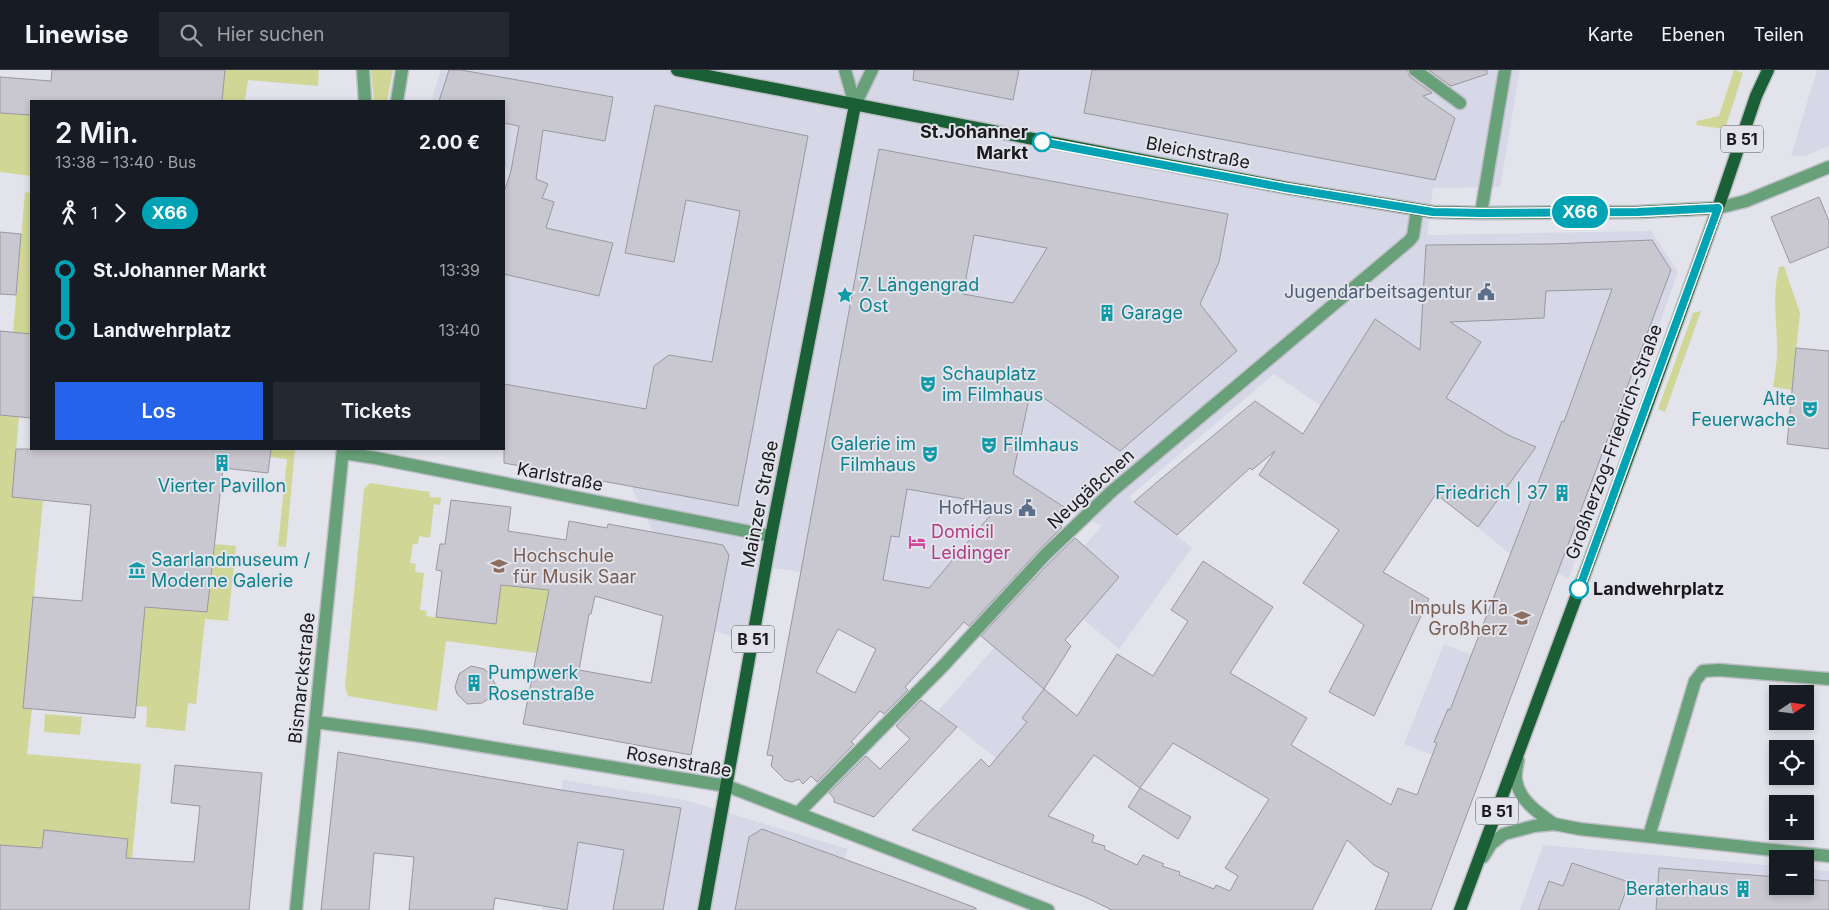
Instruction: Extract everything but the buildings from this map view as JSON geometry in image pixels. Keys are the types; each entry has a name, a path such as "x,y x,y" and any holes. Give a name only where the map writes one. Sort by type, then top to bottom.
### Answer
{"main road":[{"name":"Bleichstraße","path":"677,70 1286,188 1417,210 1481,213 1638,212 1718,208"},
{"name":"Großherzog-Friedrich-Straße","path":"1460,910 1638,430 1756,96 1768,70"},
{"name":"Mainzer Straße","path":"704,910 771,536 855,105"}],"street":[{"path":"363,70 365,100"},
{"path":"397,100 402,70"},
{"path":"845,70 855,105"},
{"path":"855,105 872,70"},
{"path":"1415,70 1460,103"},
{"path":"1481,213 1506,70"},
{"path":"1718,208 1746,201 1829,167"},
{"name":"Neugäßchen","path":"798,813 944,665 1045,556 1094,507 1409,241 1413,236 1417,210"},
{"name":"Karlstraße","path":"343,451 771,536"},
{"name":"Bismarckstraße","path":"296,910 343,451"},
{"path":"1649,836 1695,682 1703,671 1719,670 1829,679"},
{"name":"Rosenstraße","path":"315,722 421,736 727,786 1048,910"},
{"path":"1519,750 1516,779 1521,795 1538,813 1554,824"},
{"path":"1474,872 1491,844 1504,834 1534,826 1554,824 1580,829 1829,856"}],"shaded area":[{"path":"441,70 1520,70 1500,187 1433,188 1427,235 1651,231 1678,272 1569,578 1511,555 1379,445 1274,374 1129,497 1192,548 1119,649 1083,619 1084,546 1102,526 1067,509 1013,474 997,505 979,529 907,614 801,572 765,567 752,642 638,609 653,532 631,486 645,409 505,384 505,274 599,296 613,243 546,228 542,198 548,184 505,168 505,100 431,100"},
{"path":"1817,70 1829,70 1829,146 1805,156 1791,156"},
{"path":"1444,644 1520,674 1482,774 1404,744"},
{"path":"995,647 1107,738 1058,802 996,758 937,712"},
{"path":"563,780 685,800 848,849 828,906 838,910 542,910"},
{"path":"1543,845 1769,865 1769,895 1814,895 1814,870 1829,871 1829,910 1520,910"}],"green space":[{"path":"225,70 319,70 318,86 248,80 245,100 222,100"},
{"path":"371,70 393,70 387,100 374,100"},
{"path":"1734,70 1743,73 1725,129 1696,125 1697,121 1719,116"},
{"path":"0,113 30,115 30,176 0,172"},
{"path":"25,192 30,193 30,334 13,332"},
{"path":"1784,266 1800,313 1792,390 1773,387 1777,356 1775,290 1779,267"},
{"path":"1701,311 1665,412 1658,409 1693,313"},
{"path":"0,415 19,416 12,497 43,501 23,707 32,708 27,754 141,764 132,858 126,858 128,839 45,830 42,850 0,845"},
{"path":"271,450 295,450 286,547 278,546 287,459 270,457"},
{"path":"370,483 430,492 429,497 441,498 440,505 434,504 430,538 419,536 418,544 413,544 410,563 416,564 415,572 424,573 420,610 427,611 426,616 496,624 502,579 516,581 515,587 532,589 553,574 537,653 446,641 437,711 348,696 345,686 364,489"},
{"path":"215,544 236,546 228,621 205,619 196,704 188,703 185,731 146,727 147,707 136,706 145,607 207,612"},
{"path":"45,714 82,717 80,735 44,732"}],"bus line":[{"name":"X66","path":"1042,142 1286,188 1433,212 1638,212 1718,208 1579,589"}],"place":[{"name":"St.Johanner Markt","path":"1042,142"},
{"name":"Jugendarbeitsagentur","path":"1486,292"},
{"name":"7. Längengrad Ost","path":"845,295"},
{"name":"Garage","path":"1107,313"},
{"name":"Schauplatz im Filmhaus","path":"928,384"},
{"name":"Alte Feuerwache","path":"1810,409"},
{"name":"Filmhaus","path":"989,445"},
{"name":"Galerie im Filmhaus","path":"930,454"},
{"name":"Vierter Pavillon","path":"222,463"},
{"name":"Friedrich | 37","path":"1562,493"},
{"name":"HofHaus","path":"1027,508"},
{"name":"Domicil Leidinger","path":"917,542"},
{"name":"Hochschule für Musik Saar","path":"499,566"},
{"name":"Saarlandmuseum / Moderne Galerie","path":"137,570"},
{"name":"Landwehrplatz","path":"1579,589"},
{"name":"Impuls KiTa Großherz","path":"1522,618"},
{"name":"Pumpwerk Rosenstraße","path":"474,683"},
{"name":"Beraterhaus","path":"1743,889"}]}
